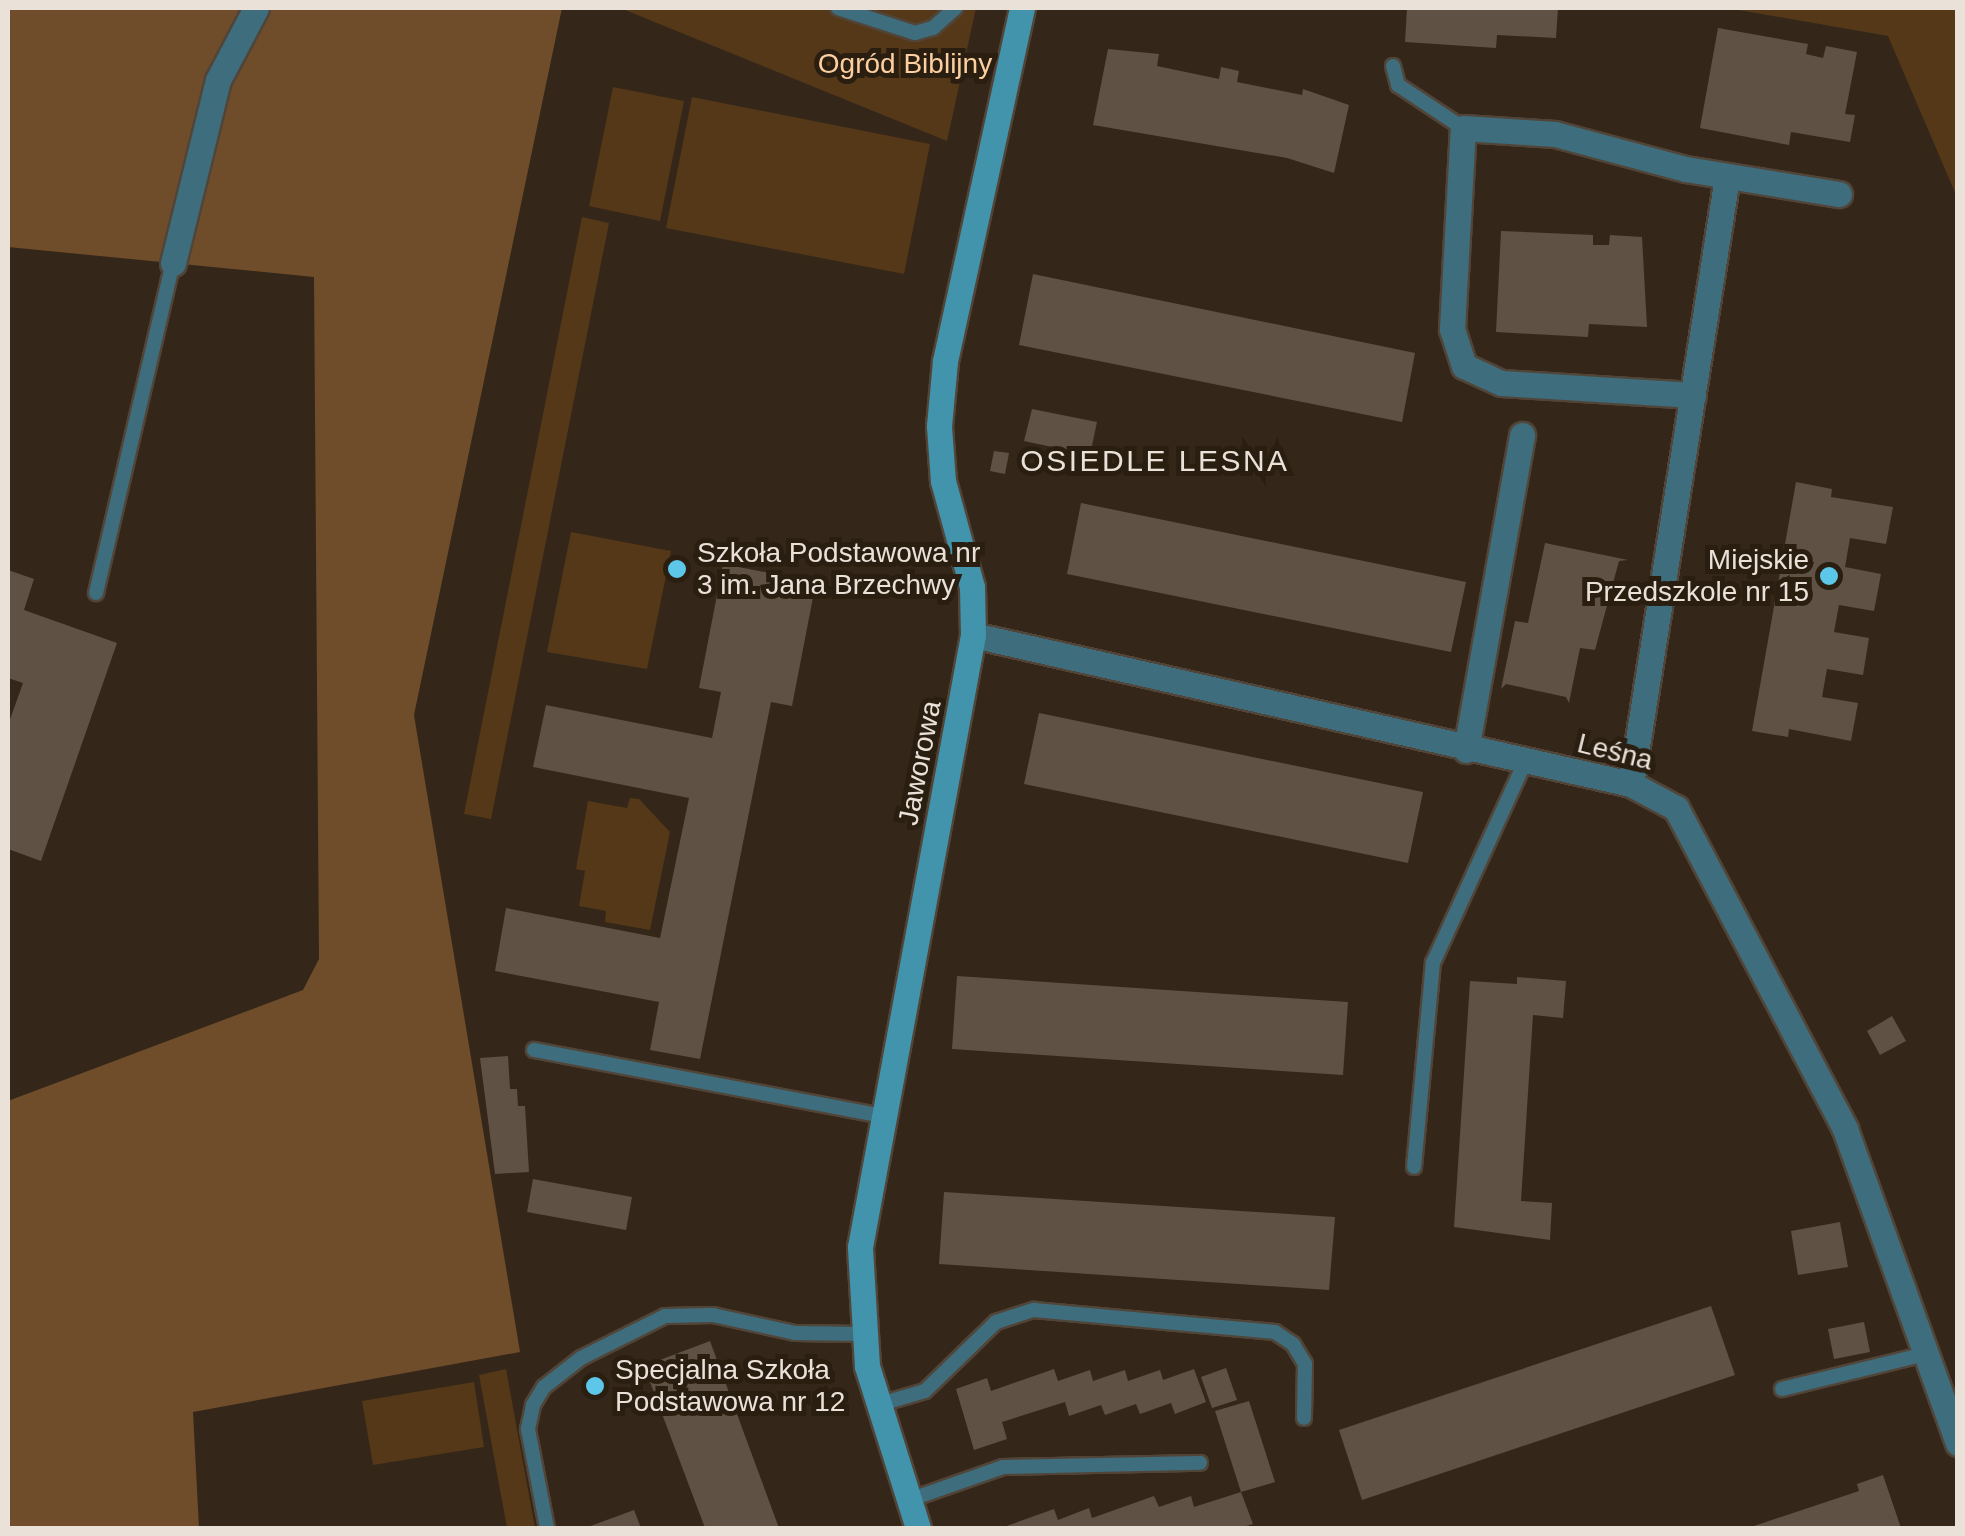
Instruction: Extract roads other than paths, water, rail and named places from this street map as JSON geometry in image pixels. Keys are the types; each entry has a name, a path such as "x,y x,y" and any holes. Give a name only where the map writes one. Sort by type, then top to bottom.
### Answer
{"street":[{"path":"173,263 218,80 256,8"},
{"name":"Jaworowa","path":"918,1528 876,1405 862,1334 860,1247 973,635 972,588 943,481 939,426 945,361 1022,8"},
{"path":"1693,396 1501,383 1464,366 1452,328 1463,128 1556,134 1727,176 1838,194"},
{"path":"1631,784 1727,176"},
{"path":"1466,750 1522,435"},
{"name":"Leśna","path":"973,635 1466,750 1631,784 1676,808 1816,1067 1958,1443"}],"lane":[{"path":"838,8 915,32 932,28 955,8"},
{"path":"1392,66 1398,85 1463,128"},
{"path":"96,593 173,263"},
{"path":"1414,1167 1432,963 1525,762"},
{"path":"534,1050 882,1116"},
{"path":"876,1405 924,1390 996,1322 1034,1310 1275,1332 1293,1344 1305,1364 1304,1418"},
{"path":"547,1528 528,1429 532,1405 580,1358 665,1316 712,1314 795,1333 862,1334"},
{"path":"1782,1389 1926,1354"},
{"path":"908,1500 1002,1467 1200,1463"}],"place":[{"name":"Szkoła Podstawowa nr 3 im. Jana Brzechwy","path":"677,569"},
{"name":"Miejskie Przedszkole nr 15","path":"1829,576"},
{"name":"Specjalna Szkoła Podstawowa nr 12","path":"595,1386"}],"district":[{"name":"OSIEDLE LESNA","path":"1155,461"}],"park label":[{"name":"Ogród Biblijny","path":"905,64"}]}
